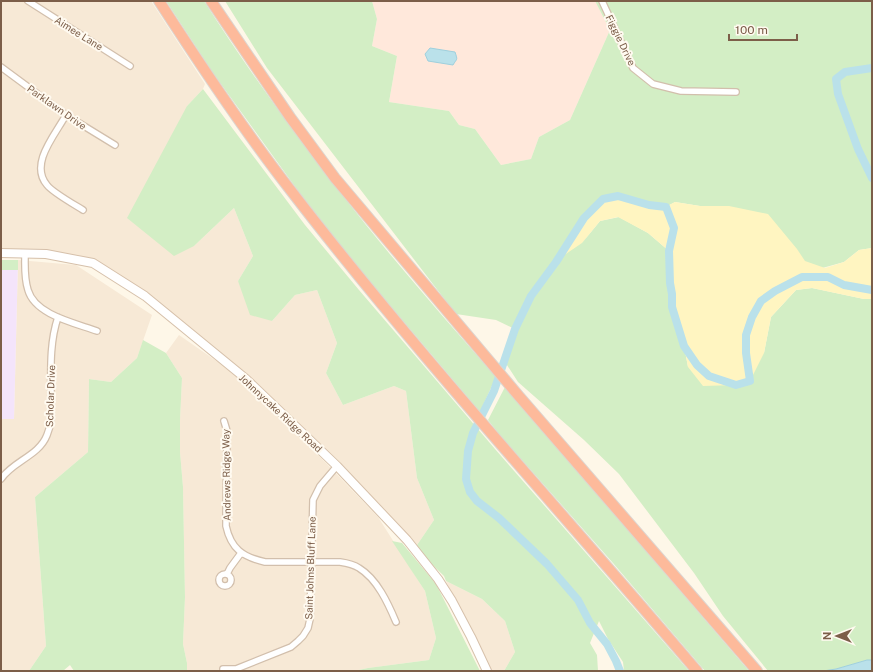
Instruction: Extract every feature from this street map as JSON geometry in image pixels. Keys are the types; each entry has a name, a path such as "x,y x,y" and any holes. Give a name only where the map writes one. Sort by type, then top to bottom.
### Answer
{"highway":[{"path":"158,1 234,113 291,191 368,287 499,443 697,671"},
{"path":"211,1 290,117 335,178 482,353 757,671"}],"main road":[{"name":"Johnnycake Ridge Road","path":"1,253 46,254 93,263 145,296 245,378 337,466 407,540 438,579 452,601 471,637 486,671"}],"street":[{"name":"Aimee Lane","path":"28,1 130,66"},
{"name":"Figgie Drive","path":"602,1 633,68 653,84 680,91 736,92"},
{"name":"Parklawn Drive","path":"1,68 66,116 115,145"},
{"path":"66,116 43,155 40,171 47,186 83,210"},
{"path":"25,253 25,278 28,292 35,303 58,317 97,331"},
{"name":"Scholar Drive","path":"1,479 16,465 37,450 47,436 51,422 51,348 58,317"},
{"name":"Andrews Ridge Way","path":"224,422 227,431 226,526 229,537 241,553"},
{"name":"Saint Johns Bluff Lane","path":"223,669 236,669 282,651 298,641 308,628 310,619 313,500 320,486 337,466"},
{"path":"227,574 241,553 252,559 265,562 340,562 350,564 359,568 370,579 382,595 396,622"}],"shaded area":[{"path":"1,1 151,1 205,84 203,89 187,106 194,246 234,208 253,256 238,281 272,321 295,295 317,290 337,343 326,373 343,405 394,386 406,391 417,478 434,520 415,548 248,379 102,266 1,251"},
{"path":"372,1 595,1 610,30 570,120 539,137 531,159 501,165 475,129 459,125 449,111 389,102 397,56 372,46 377,19"},
{"path":"1,260 18,260 14,419 1,419"},
{"path":"18,260 76,265 152,315 137,358 111,382 89,379 88,452 35,497 46,646 29,671 1,671 1,419 14,419"},
{"path":"179,335 225,367 249,387 378,517 425,591 436,638 429,660 354,671 187,671 183,644 185,597 183,487 180,452 182,378 166,353"},
{"path":"446,581 482,599 505,621 515,652 504,671 489,671"}],"green space":[{"path":"166,1 204,1 262,87 344,198 414,283 496,377 480,412 355,264 299,192 213,73"},
{"path":"225,1 372,1 377,19 372,46 397,56 389,102 449,111 459,125 475,129 501,165 531,159 539,137 570,120 610,30 595,1 872,1 872,248 859,250 844,262 808,272 700,206 675,202 666,207 649,205 618,196 582,243 600,221 619,217 648,233 669,251 672,307 684,346 688,367 764,353 771,317 796,290 812,288 864,299 872,299 872,660 823,671 768,671 723,616 694,573 619,474 584,440 518,382 505,362 515,329 496,320 456,314 267,68"},
{"path":"203,89 305,225 359,290 495,449 689,671 624,671 623,662 608,639 599,621 590,643 597,655 598,671 504,671 515,652 505,621 482,599 446,581 444,576 415,548 434,520 417,478 406,391 394,386 343,405 326,373 337,343 317,290 295,295 272,321 250,315 238,281 253,256 234,208 194,246 174,256 127,218 187,106"},
{"path":"1,260 18,260 18,270 1,270"},
{"path":"143,340 166,353 182,378 180,452 183,487 185,597 183,644 187,671 74,671 70,665 63,671 29,671 46,646 35,497 88,452 89,379 111,382 137,358"},
{"path":"505,387 749,671 705,671 613,563 499,434 488,420"},
{"path":"392,541 402,543 436,584 480,671 354,671 429,660 436,638 425,591"}],"sand":[{"path":"618,196 649,205 665,207 675,202 700,206 729,206 768,214 805,261 825,268 844,262 859,250 872,248 872,299 864,299 812,288 796,290 771,317 764,353 750,381 736,385 703,386 688,367 684,346 672,307 669,251 648,233 618,217 600,221 582,243 557,260 584,218 603,199"}],"water":[{"path":"430,48 455,52 457,59 453,65 428,61 425,54"},
{"path":"867,660 872,660 872,671 823,671 836,669"}],"waterway":[{"path":"872,68 845,72 836,79 838,94 858,149 872,178"},
{"path":"620,671 607,644 590,623 578,600 547,564 499,518 477,501 470,492 466,479 468,451 473,433 494,391 515,329 531,296 556,262 584,218 603,199 618,196 649,205 666,207 674,228 669,251 672,307 684,346 697,365 709,376 736,385 750,381 746,353 746,335 752,317 761,301 775,291 802,277 828,277 844,285 872,290"}]}
